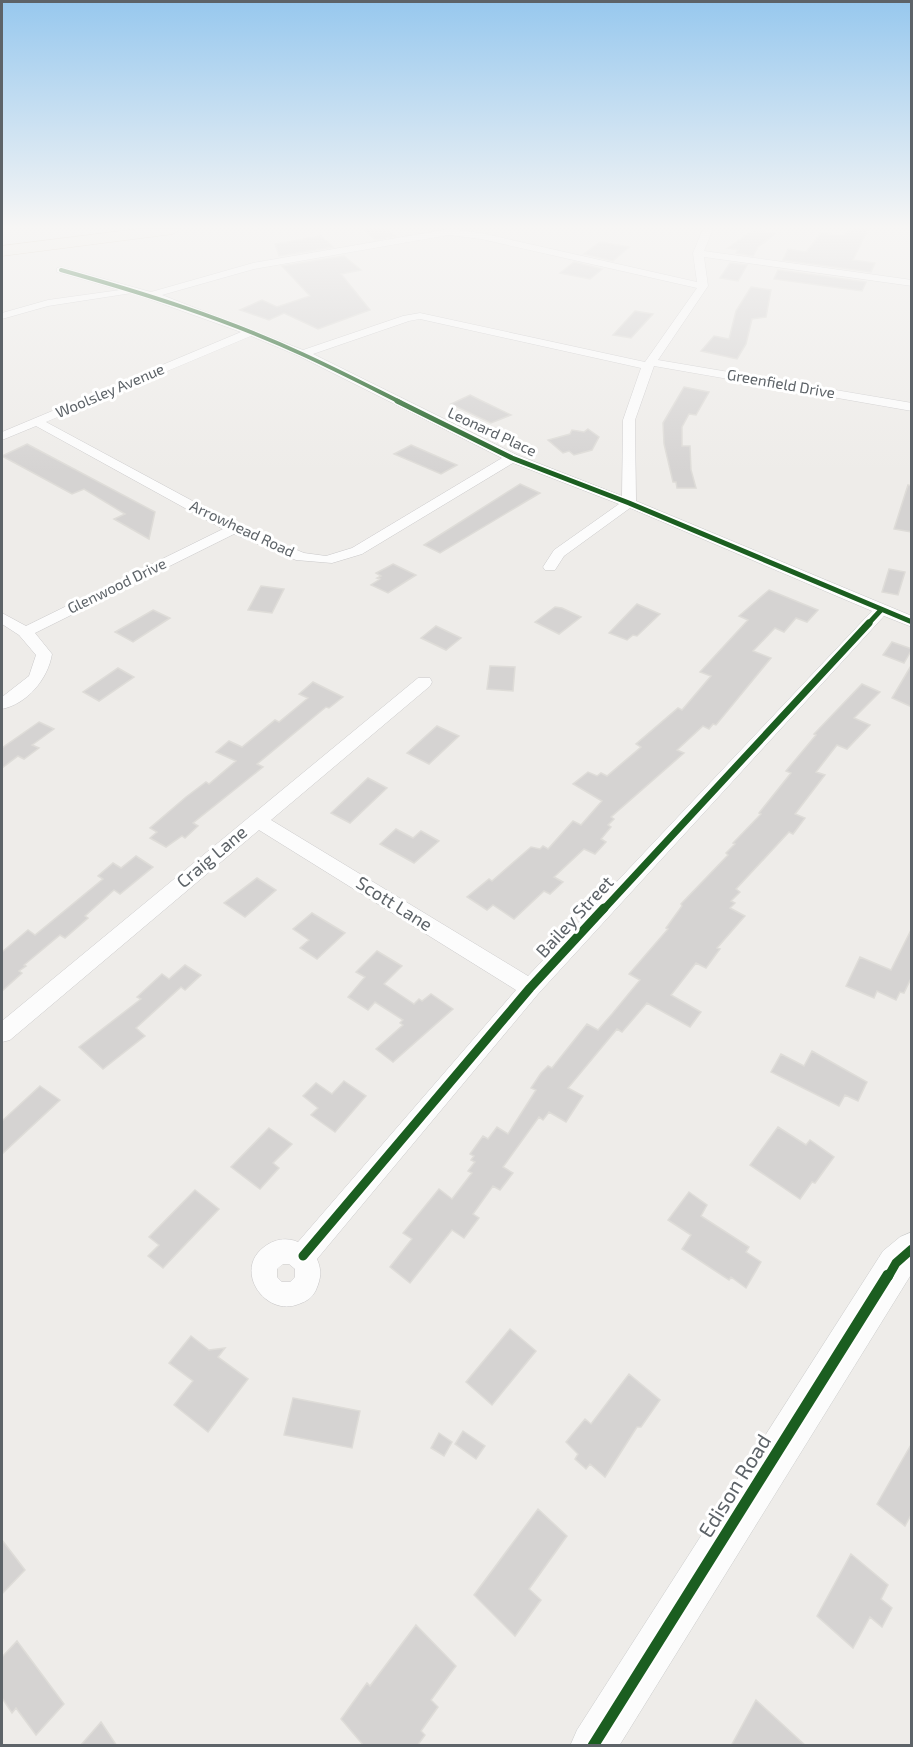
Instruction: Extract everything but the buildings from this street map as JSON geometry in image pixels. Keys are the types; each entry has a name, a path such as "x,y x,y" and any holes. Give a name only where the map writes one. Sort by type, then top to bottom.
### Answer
{"street":[{"path":"2,316 18,311"},
{"name":"Leonard Place","path":"193,311 303,354 512,458 629,503 912,621"},
{"path":"550,567 559,553 629,503 629,420 650,364 686,311"},
{"name":"Greenfield Drive","path":"303,354 407,318 420,316 650,364 912,407"},
{"name":"Woolsley Avenue","path":"2,436 251,332"},
{"name":"Arrowhead Road","path":"37,422 234,529 302,557 327,560 357,551 512,458"},
{"name":"Glenwood Drive","path":"25,632 234,529"},
{"name":"Bailey Street","path":"303,1256 530,988 881,610"},
{"path":"2,618 25,632 44,654 43,666 37,678 23,692 2,704"},
{"name":"Craig Lane","path":"2,1033 424,682"},
{"name":"Scott Lane","path":"257,820 530,988"},
{"name":"Edison Road","path":"593,1746 907,1262"}],"cycle path":[{"path":"193,311 303,354 512,458 629,503 912,622"},
{"path":"303,1256 530,988 881,610"},
{"path":"593,1746 896,1263 912,1249"}]}
